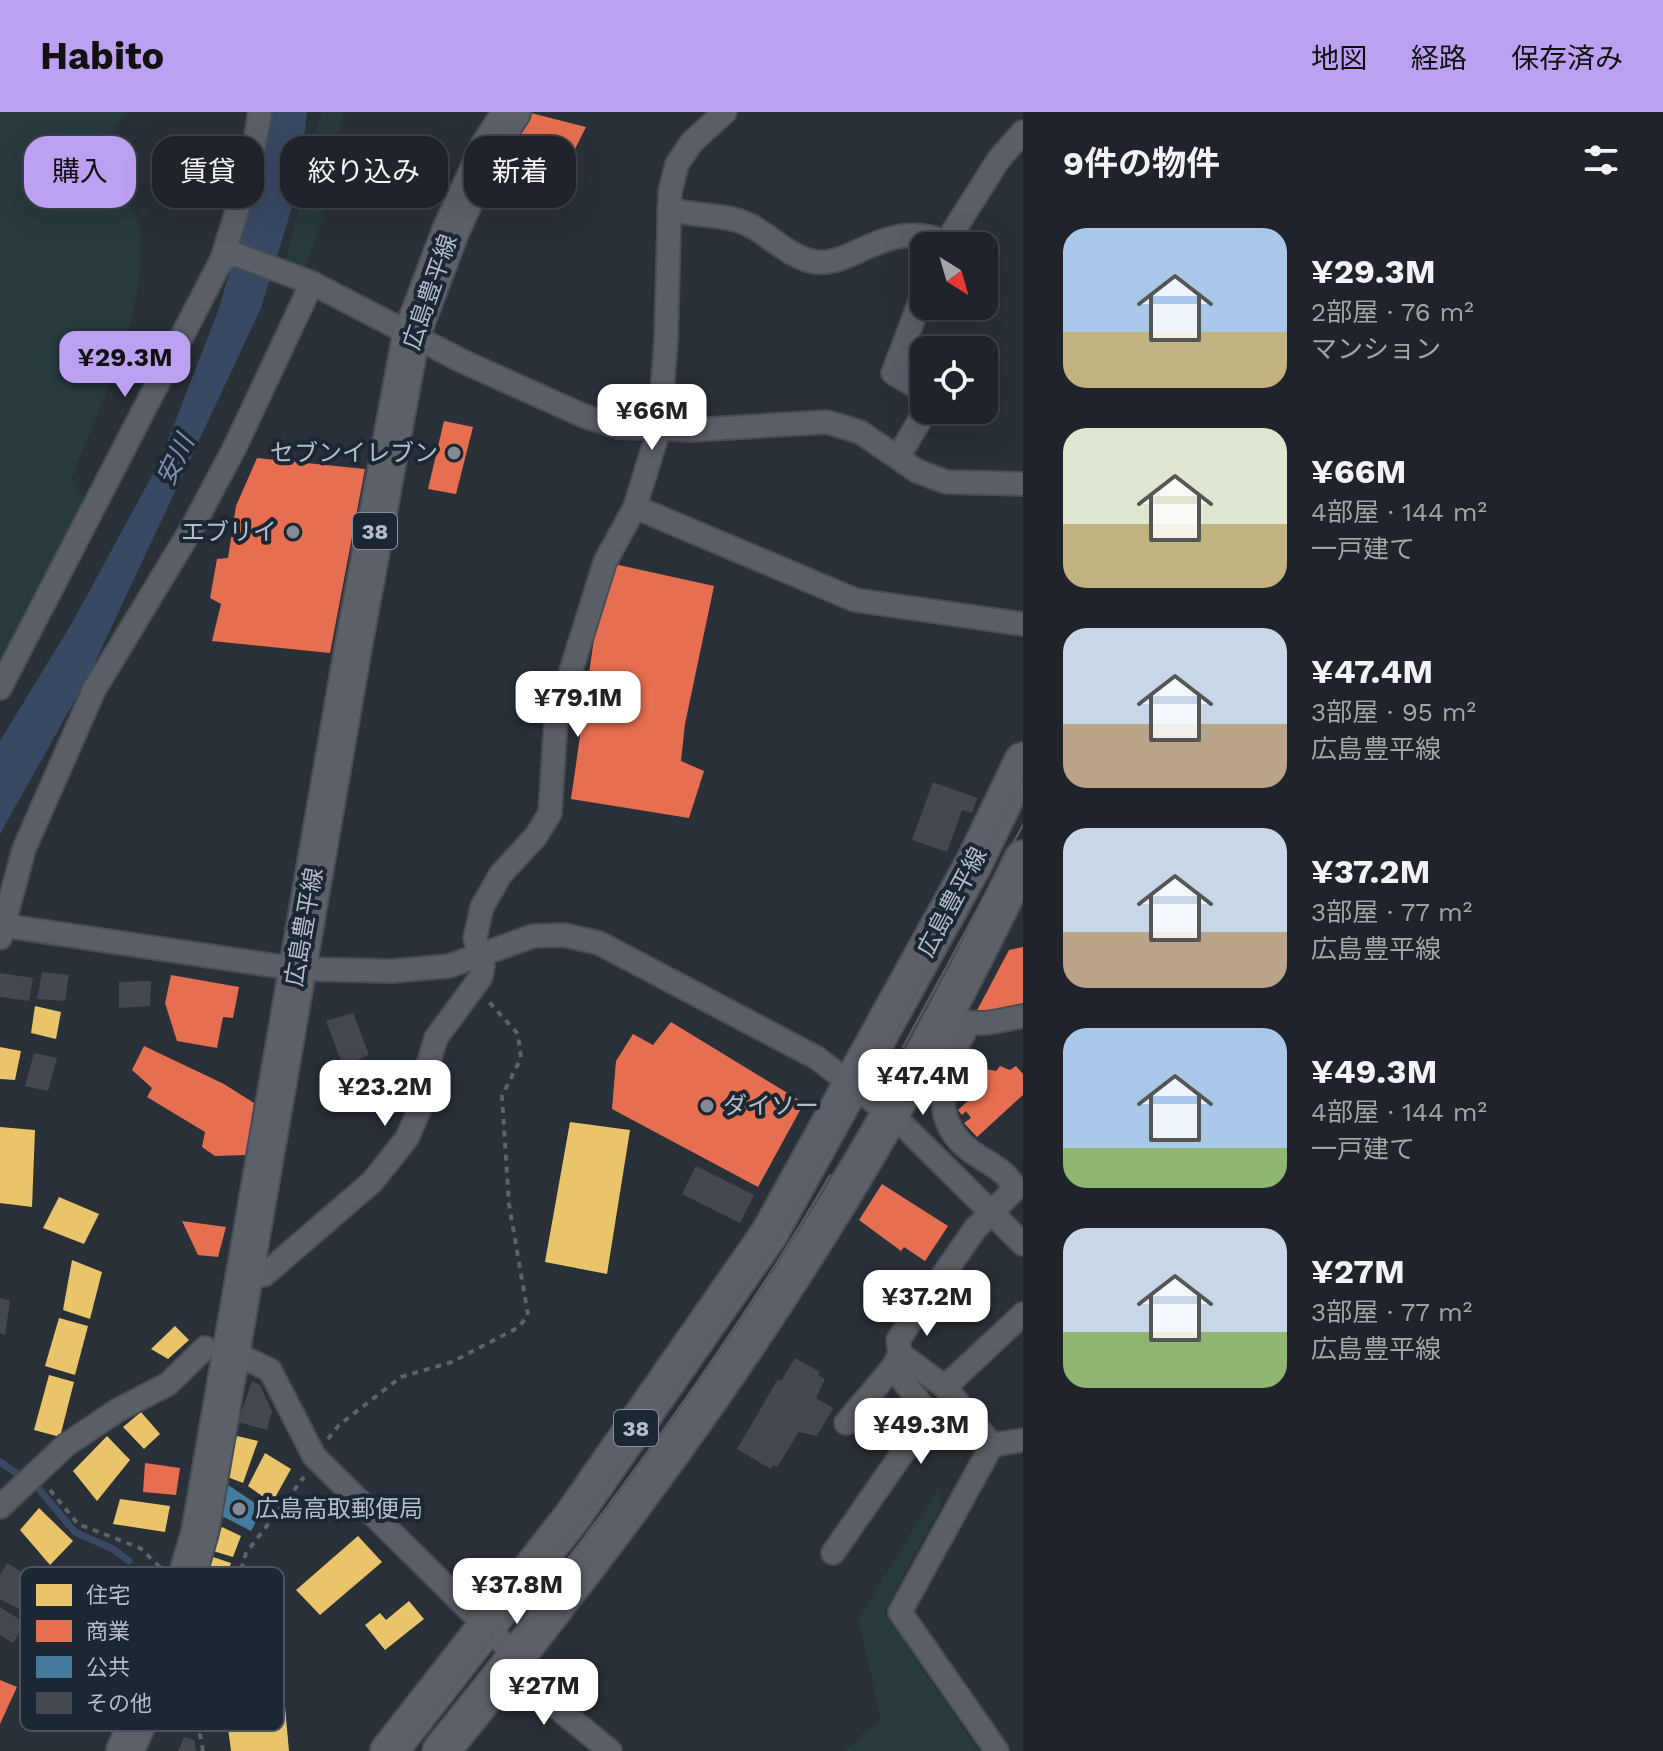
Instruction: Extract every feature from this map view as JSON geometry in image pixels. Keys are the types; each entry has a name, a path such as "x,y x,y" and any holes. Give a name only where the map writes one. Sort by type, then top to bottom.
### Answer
{"main road":[{"name":"広島豊平線","path":"190,1567 200,1532 222,1359 297,969 411,336 451,230 490,145 512,112"},
{"name":"広島豊平線","path":"389,1751 486,1628 654,1403 769,1234 974,863 1023,761"},
{"name":"広島豊平線","path":"441,1751 513,1662 696,1418 801,1262 889,1113 956,1018 1023,859"},
{"name":"広島豊平線","path":"125,1751 134,1731"}],"street":[{"path":"0,688 229,257 260,112"},
{"path":"481,966 475,938 482,907 501,874 536,836 550,813 556,719 605,562 635,507 659,429 666,341 669,209 677,164 692,142 725,112"},
{"path":"953,232 999,159 1023,132"},
{"path":"669,209 693,216 735,220 812,261 833,261 898,235 910,235"},
{"path":"229,257 308,282 411,336 584,416 619,427 659,429 827,422 860,432 917,471 946,482 1023,484"},
{"path":"308,282 235,447 199,515 94,690 24,849 2,929 297,969 393,971 481,966"},
{"path":"910,383 893,373 913,320"},
{"path":"898,457 918,424"},
{"path":"635,507 855,600 1023,624"},
{"path":"264,1275 372,1182 407,1138 425,1097 427,1068 436,1038 481,966 533,936 564,935 599,943 817,1058 889,1113 1023,1244"},
{"path":"846,1423 896,1360 898,1340 975,1229 1019,1190 1003,1174 965,1147 946,1122 942,1085 956,1018 1023,1016"},
{"path":"945,1387 1023,1314"},
{"path":"168,1384 218,1365 222,1359"},
{"path":"0,1507 66,1445 118,1410 168,1384 222,1359 270,1370 314,1456 486,1628 513,1662 610,1751"},
{"path":"896,1360 945,1387 992,1445"},
{"path":"833,1553 929,1415 896,1360"},
{"path":"992,1445 1023,1440"},
{"path":"992,1445 900,1612 997,1751"}],"path":[{"path":"242,1567 246,1553 263,1525 301,1482 314,1456 339,1425 401,1377 466,1355 519,1327 528,1315 509,1204 502,1096 521,1058 518,1034 485,997 481,966"},
{"path":"37,1474 78,1524 140,1548 160,1567"},
{"path":"201,1731 203,1751"}],"green space":[{"path":"0,112 128,112 110,136 24,136 24,208 131,208 139,227 141,258 130,322 120,355 71,480 84,499 0,664"},
{"path":"321,112 343,112 339,136 315,136"},
{"path":"299,208 326,208 304,272 285,266"},
{"path":"938,1490 941,1506 884,1613 979,1751 844,1751 881,1719 858,1620"}],"water":[{"name":"安川","path":"270,112 307,112 304,136 280,136 280,208 292,208 261,308 89,675 0,834 0,741 72,623 160,461 218,311 249,208 264,208 264,152"}],"building: 住宅":[{"path":"35,1006 61,1012 56,1039 31,1033"},
{"path":"0,1047 21,1051 15,1080 0,1079"},
{"path":"570,1122 630,1130 607,1274 545,1262"},
{"path":"0,1127 35,1130 32,1207 0,1203"},
{"path":"59,1197 99,1214 84,1244 43,1228"},
{"path":"72,1260 102,1272 90,1319 63,1310"},
{"path":"59,1318 88,1326 75,1375 45,1366"},
{"path":"175,1326 189,1340 168,1359 151,1349"},
{"path":"49,1375 74,1382 60,1437 34,1430"},
{"path":"141,1412 160,1434 144,1449 123,1427"},
{"path":"107,1436 130,1460 97,1501 73,1471"},
{"path":"237,1436 258,1441 243,1483 225,1476"},
{"path":"265,1453 291,1469 272,1503 248,1486"},
{"path":"120,1499 170,1506 165,1532 113,1524"},
{"path":"39,1508 73,1541 50,1565 20,1530"},
{"path":"222,1527 241,1536 233,1557 213,1551"},
{"path":"358,1536 382,1562 320,1615 296,1590"},
{"path":"210,1556 231,1563 230,1567 206,1567"},
{"path":"409,1601 424,1619 385,1650 365,1625 380,1613 386,1620"},
{"path":"284,1707 289,1751 231,1751 228,1731 284,1731"}],"building: 商業":[{"path":"527,112 586,127 576,147 576,136 516,136"},
{"path":"444,421 473,427 456,494 428,489"},
{"name":"エブリイ","path":"257,458 365,469 330,653 212,641 221,604 210,598 217,559 228,558 236,506"},
{"path":"605,562 714,586 685,724 681,761 704,771 689,818 571,799"},
{"path":"1023,947 1023,1005 974,1016 1009,950"},
{"path":"171,975 239,987 233,1018 223,1017 217,1048 177,1041 165,1003"},
{"name":"ダイソー","path":"671,1022 804,1103 758,1187 612,1109 616,1061 633,1034 653,1045"},
{"path":"144,1046 224,1084 254,1103 246,1155 215,1156 202,1147 205,1132 147,1097 152,1088 132,1070"},
{"path":"1000,1066 1010,1070 1016,1066 1023,1074 1023,1095 977,1137 964,1123 971,1118 966,1111 962,1115 958,1110 974,1095 975,1067 996,1071"},
{"path":"882,1184 948,1226 925,1261 904,1247 901,1251 859,1220"},
{"path":"182,1221 226,1227 218,1257 198,1255"},
{"path":"145,1463 180,1468 176,1495 143,1492"},
{"path":"0,1680 17,1687 0,1724"}],"building: 公共":[{"path":"228,1485 263,1508 251,1531 216,1513"}],"building: その他":[{"path":"933,782 977,798 972,813 962,810 947,852 912,840"},
{"path":"42,972 69,975 65,1001 37,999"},
{"path":"0,973 33,978 29,1001 0,997"},
{"path":"151,981 150,1006 119,1008 119,982"},
{"path":"353,1013 369,1055 343,1066 326,1021"},
{"path":"34,1053 57,1058 48,1091 25,1086"},
{"path":"696,1166 754,1195 740,1223 682,1194"},
{"path":"0,1298 10,1301 5,1335 0,1333"},
{"path":"795,1358 820,1372 818,1375 825,1379 816,1398 833,1408 817,1436 799,1432 777,1467 773,1465 771,1469 737,1449 778,1379 781,1381"},
{"path":"252,1381 260,1385 272,1411 267,1430 238,1422"},
{"path":"7,1563 20,1571 20,1609 0,1599 0,1575"},
{"path":"0,1607 20,1620 20,1631 13,1643 0,1635"},
{"path":"184,1737 194,1740 196,1751 178,1751"}],"waterway":[{"path":"0,1462 38,1488 75,1532 113,1549 129,1561"}],"tram line":[{"path":"406,1751 653,1424 772,1249 881,1064 1023,780"},
{"path":"903,1047 1023,825"},
{"path":"542,1593 693,1388 764,1283 830,1175"}],"place":[{"name":"セブンイレブン","path":"454,453"},
{"name":"エブリイ","path":"293,532"},
{"name":"ダイソー","path":"707,1106"},
{"name":"広島高取郵便局","path":"239,1509"}]}
